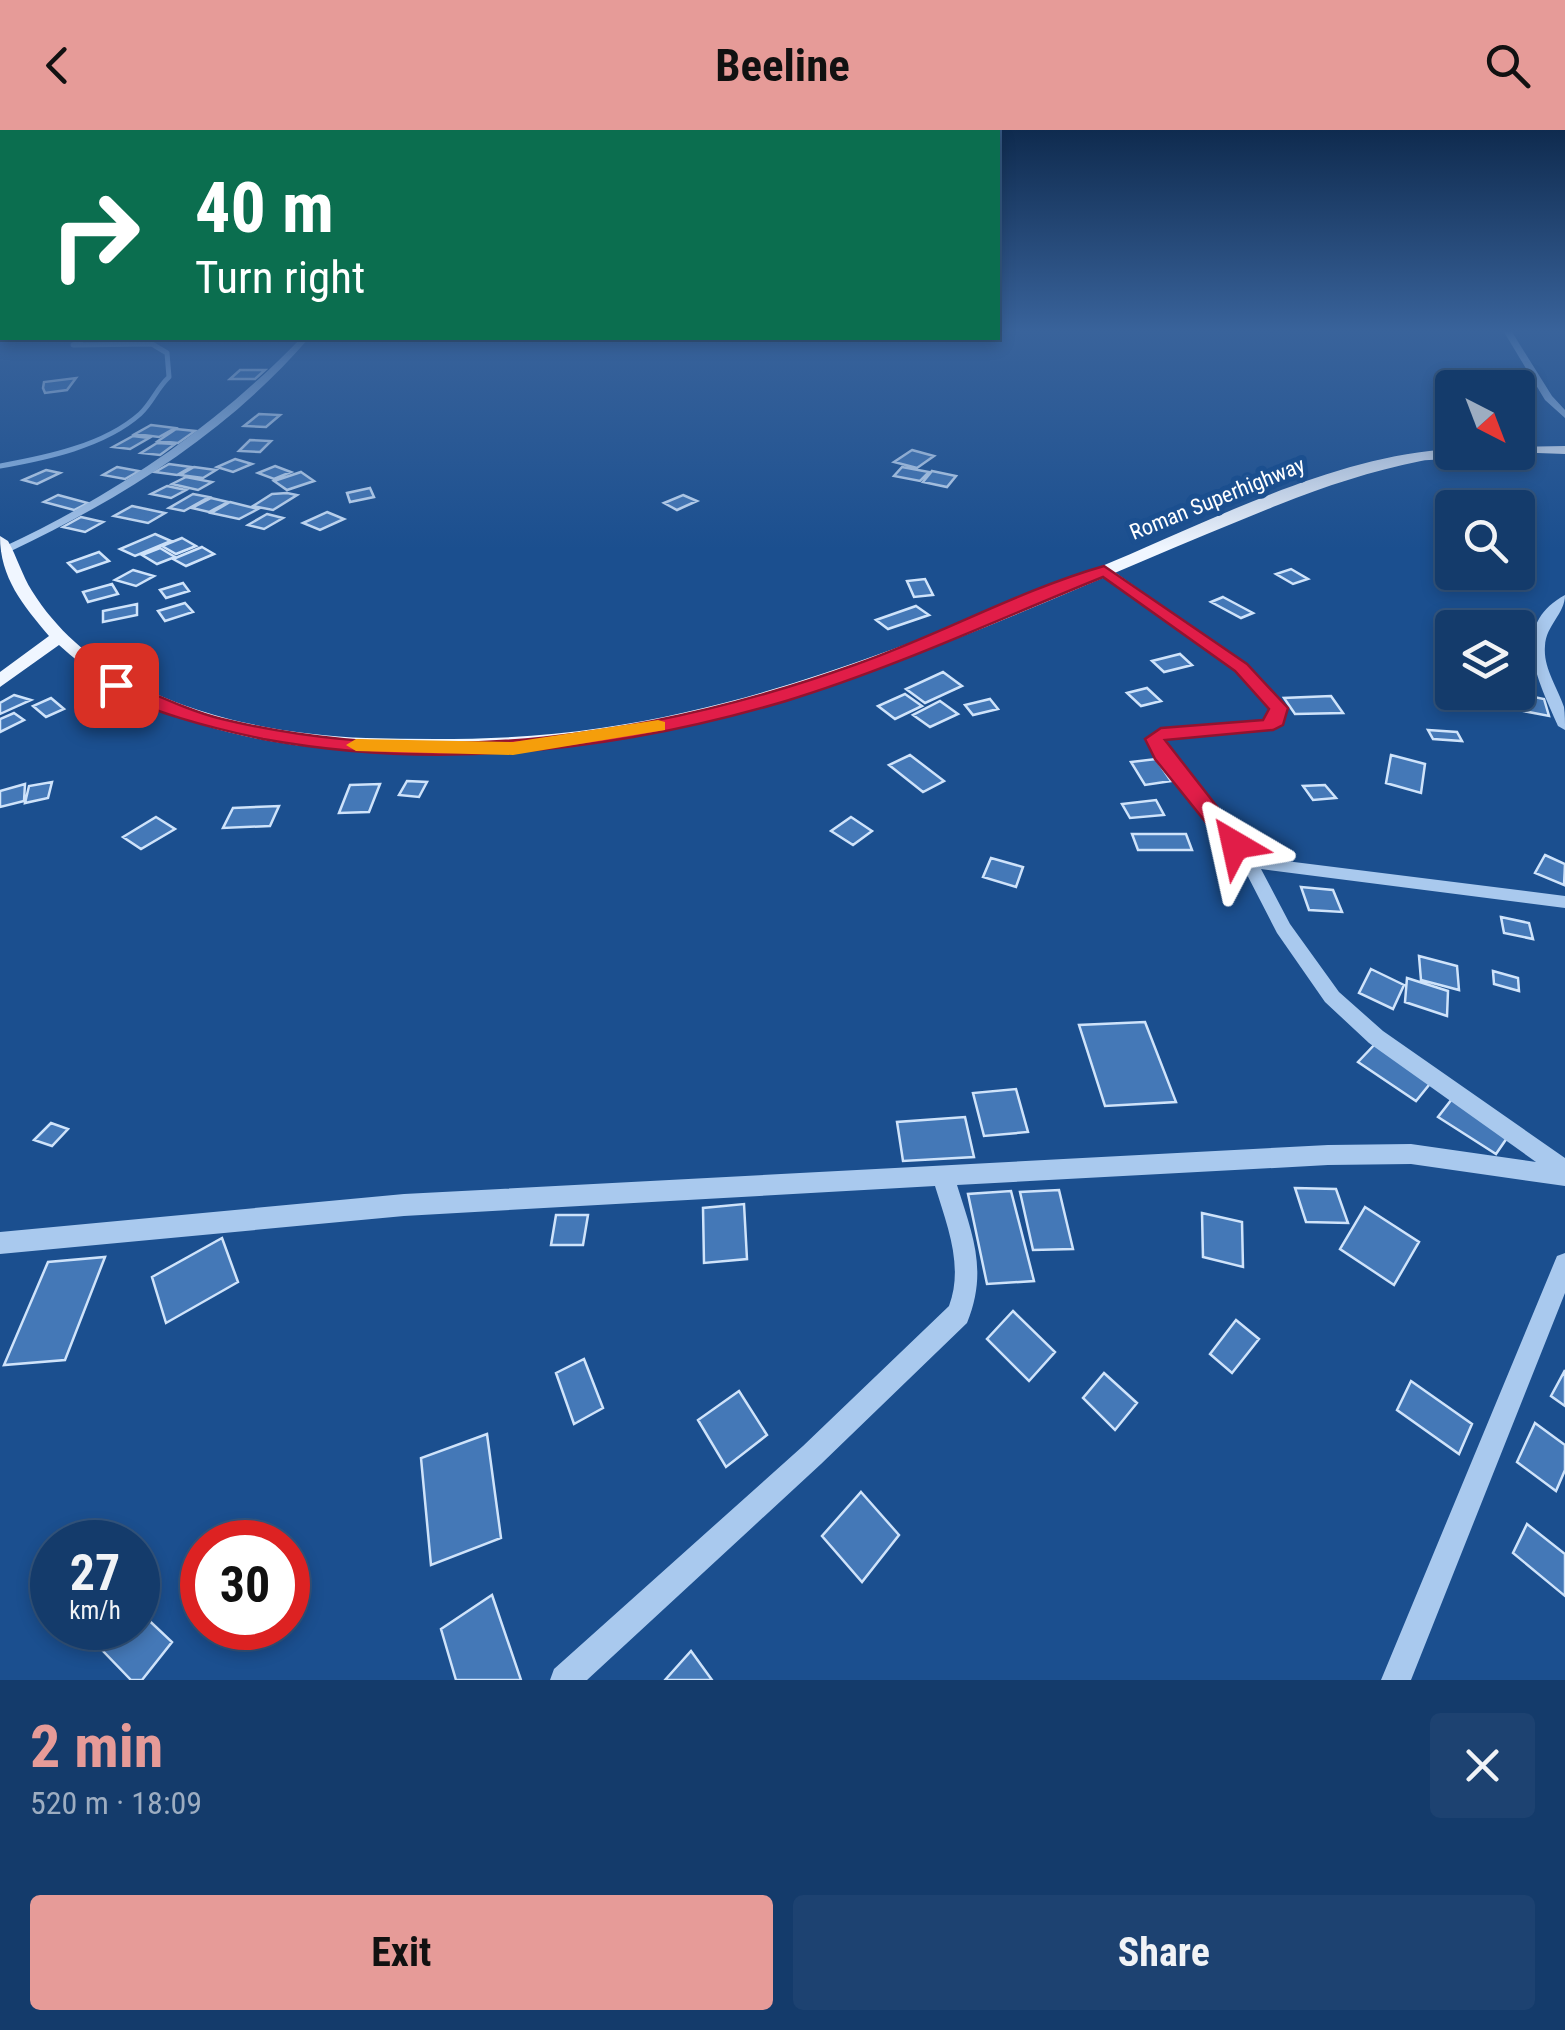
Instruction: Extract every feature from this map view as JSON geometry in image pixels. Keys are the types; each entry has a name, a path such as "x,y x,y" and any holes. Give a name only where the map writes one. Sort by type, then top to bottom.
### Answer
{"main road":[{"path":"1535,451 1564,451"},
{"name":"Roman Superhighway","path":"2,546 24,594 60,636 116,685 214,724 360,746 513,748 608,737 779,697 868,666 1351,471 1435,455"},
{"path":"0,682 60,636"}],"street":[{"path":"2,546 88,510 155,468 238,404"},
{"path":"1104,570 1241,668 1279,708 1276,721 1266,726 1161,734 1155,739 1162,755 1249,862 1283,928 1332,997 1376,1036 1565,1173"},
{"path":"1565,599 1539,628 1535,651 1565,726"},
{"path":"1249,862 1565,902"},
{"path":"0,1243 404,1205 1411,1154 1565,1173"},
{"path":"566,1680 812,1455 958,1314 969,1292 970,1271 943,1176"},
{"path":"1396,1680 1565,1264"}],"building":[{"path":"259,414 280,415 266,427 244,426"},
{"path":"151,425 175,428 159,437 135,434"},
{"path":"176,429 195,431 178,443 158,441"},
{"path":"133,436 149,438 130,449 113,447"},
{"path":"250,440 271,441 260,452 239,451"},
{"path":"157,443 175,444 160,455 141,453"},
{"path":"912,450 934,456 917,468 894,462"},
{"path":"235,459 252,464 233,472 217,467"},
{"path":"169,464 191,467 177,475 155,472"},
{"path":"275,466 291,472 274,479 258,473"},
{"path":"117,467 139,471 125,479 103,475"},
{"path":"194,467 216,470 203,478 180,475"},
{"path":"902,467 929,472 920,481 894,476"},
{"path":"46,470 60,473 37,484 23,480"},
{"path":"932,471 956,476 947,487 923,482"},
{"path":"301,472 314,481 287,490 274,481"},
{"path":"186,477 212,482 198,490 172,484"},
{"path":"167,486 186,490 171,498 151,494"},
{"path":"370,488 374,497 350,502 347,493"},
{"path":"193,494 209,497 184,511 169,508"},
{"path":"272,494 297,495 273,510 253,506"},
{"path":"58,495 88,503 74,510 44,502"},
{"path":"683,495 697,501 677,510 664,503"},
{"path":"211,498 228,502 209,512 192,508"},
{"path":"230,502 258,509 239,519 211,513"},
{"path":"132,506 165,513 148,523 114,516"},
{"path":"327,512 344,519 320,530 303,523"},
{"path":"267,514 283,518 264,529 248,525"},
{"path":"81,517 103,522 85,532 63,527"},
{"path":"155,534 171,541 135,556 120,549"},
{"path":"182,538 196,546 176,554 162,546"},
{"path":"202,547 214,554 186,566 173,559"},
{"path":"160,548 175,557 157,564 142,555"},
{"path":"99,552 109,561 77,572 68,563"},
{"path":"1291,569 1308,579 1293,584 1276,574"},
{"path":"133,570 154,576 136,586 115,580"},
{"path":"925,579 933,595 914,597 907,581"},
{"path":"183,583 189,591 166,598 160,590"},
{"path":"112,584 118,594 88,602 83,592"},
{"path":"1223,597 1253,613 1241,618 1211,602"},
{"path":"185,603 193,612 165,621 158,611"},
{"path":"137,604 137,615 103,622 103,611"},
{"path":"916,606 929,615 888,629 876,620"},
{"path":"1180,654 1192,665 1164,672 1152,661"},
{"path":"943,672 962,686 925,703 906,689"},
{"path":"1147,688 1161,701 1141,706 1127,693"},
{"path":"905,694 922,706 895,719 878,706"},
{"path":"14,695 31,700 0,714 0,703"},
{"path":"1331,696 1343,713 1295,714 1284,698"},
{"path":"1535,697 1544,699 1549,716 1518,710 1535,710"},
{"path":"51,698 64,709 46,717 33,706"},
{"path":"990,699 998,709 973,715 965,705"},
{"path":"940,701 958,714 930,727 913,715"},
{"path":"14,713 24,720 0,732 0,719"},
{"path":"1428,730 1457,732 1462,741 1433,739"},
{"path":"910,755 944,781 923,792 889,765"},
{"path":"1391,755 1425,764 1421,793 1386,783"},
{"path":"1156,759 1171,781 1145,785 1131,762"},
{"path":"407,781 427,782 419,797 399,795"},
{"path":"52,782 48,798 25,803 29,786"},
{"path":"25,784 24,801 0,807 0,791"},
{"path":"380,784 369,812 339,813 350,785"},
{"path":"1325,785 1336,798 1313,800 1303,786"},
{"path":"1156,800 1164,815 1130,818 1122,804"},
{"path":"279,806 270,826 223,828 233,808"},
{"path":"156,817 175,829 141,849 123,837"},
{"path":"851,817 872,831 853,845 831,831"},
{"path":"1132,834 1186,834 1192,850 1138,850"},
{"path":"1545,855 1565,864 1564,885 1535,873"},
{"path":"991,858 1023,867 1016,887 983,877"},
{"path":"1301,887 1333,890 1342,912 1309,910"},
{"path":"1501,917 1529,923 1533,939 1504,933"},
{"path":"1419,956 1457,966 1459,990 1421,980"},
{"path":"1371,969 1404,985 1393,1009 1359,993"},
{"path":"1493,971 1518,978 1519,991 1494,984"},
{"path":"1407,978 1448,991 1447,1016 1405,1002"},
{"path":"1145,1022 1176,1102 1105,1106 1079,1025"},
{"path":"1376,1043 1433,1080 1416,1101 1358,1062"},
{"path":"1016,1089 1028,1132 984,1136 973,1093"},
{"path":"1452,1099 1509,1135 1496,1154 1438,1117"},
{"path":"965,1117 974,1157 903,1161 897,1122"},
{"path":"51,1123 68,1129 52,1146 34,1140"},
{"path":"1295,1188 1336,1189 1348,1223 1306,1222"},
{"path":"1059,1190 1073,1249 1033,1250 1020,1192"},
{"path":"1011,1191 1034,1281 987,1284 968,1194"},
{"path":"744,1204 747,1259 704,1263 703,1208"},
{"path":"1365,1207 1419,1242 1394,1285 1340,1249"},
{"path":"1202,1213 1242,1222 1243,1267 1203,1257"},
{"path":"556,1215 588,1215 583,1245 551,1245"},
{"path":"222,1238 238,1282 166,1323 152,1277"},
{"path":"105,1257 65,1360 4,1365 48,1262"},
{"path":"1013,1311 1055,1352 1029,1381 987,1339"},
{"path":"1236,1320 1259,1339 1232,1373 1210,1354"},
{"path":"584,1359 603,1408 574,1424 556,1373"},
{"path":"1565,1370 1565,1406 1551,1396"},
{"path":"1104,1373 1137,1403 1115,1430 1083,1398"},
{"path":"1411,1381 1472,1424 1459,1454 1397,1410"},
{"path":"739,1391 767,1435 726,1467 698,1420"},
{"path":"1535,1423 1565,1445 1565,1470 1556,1491 1517,1462"},
{"path":"487,1434 501,1538 431,1565 421,1458"},
{"path":"861,1492 899,1535 862,1582 822,1536"},
{"path":"1527,1524 1565,1554 1565,1596 1513,1553"},
{"path":"492,1595 521,1680 456,1680 441,1629"},
{"path":"160,1631 172,1642 142,1680 131,1680 103,1651 160,1650"},
{"path":"691,1651 712,1680 665,1680"}],"waterway":[{"path":"0,466 92,442 125,425 148,404"}],"slow traffic":[{"path":"356,745 513,748 608,737 658,726"}],"route":[{"path":"116,685 214,724 360,746 513,748 608,737 779,697 868,666 1104,570 1241,668 1279,708 1276,721 1266,726 1161,734 1155,739 1162,755 1235,845"}]}
